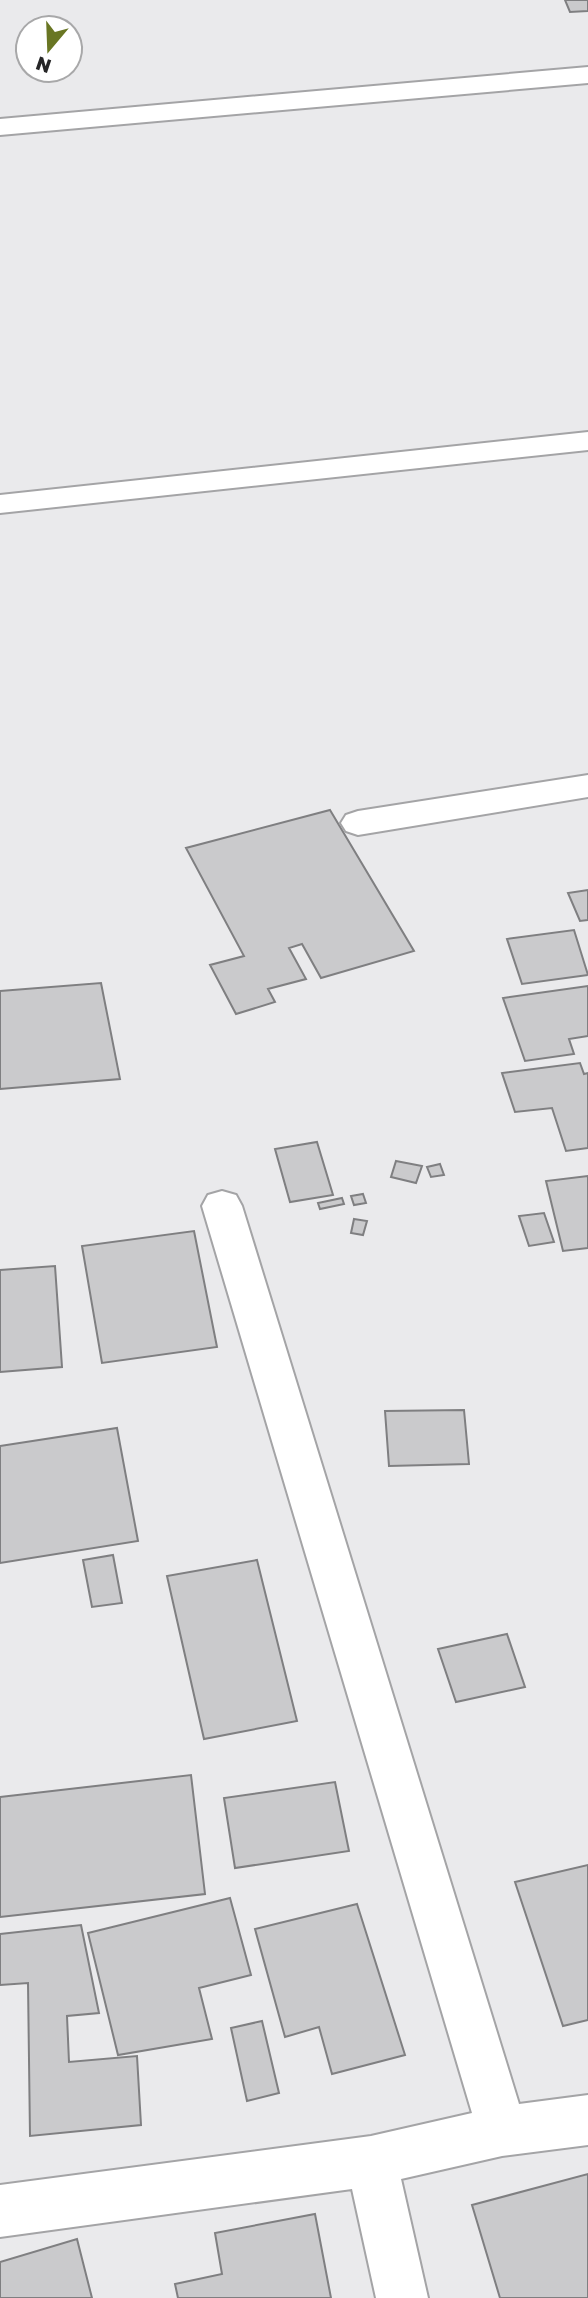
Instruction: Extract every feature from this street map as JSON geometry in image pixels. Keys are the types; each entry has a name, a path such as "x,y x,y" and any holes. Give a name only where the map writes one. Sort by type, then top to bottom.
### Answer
{"street":[{"path":"0,127 588,75"},
{"path":"0,504 588,440"},
{"path":"358,823 588,786"},
{"path":"222,1206 502,2130"},
{"path":"0,2211 372,2161 502,2130 588,2120"},
{"path":"372,2161 402,2298"}],"building":[{"path":"565,0 588,0 588,11 570,12"},
{"path":"330,810 414,951 321,978 302,944 289,948 306,979 268,989 275,1002 236,1014 210,965 244,956 186,848"},
{"path":"588,890 588,920 580,921 568,893"},
{"path":"574,930 588,975 522,984 507,939"},
{"path":"101,983 120,1079 0,1089 0,991"},
{"path":"588,986 588,1036 569,1039 574,1054 525,1061 503,998"},
{"path":"580,1063 584,1074 588,1073 588,1148 566,1151 552,1108 515,1112 502,1073"},
{"path":"317,1142 333,1195 290,1202 275,1149"},
{"path":"396,1161 422,1166 416,1183 391,1177"},
{"path":"440,1164 444,1175 431,1177 427,1167"},
{"path":"588,1176 588,1248 563,1251 546,1181"},
{"path":"363,1194 366,1203 354,1205 351,1196"},
{"path":"342,1198 344,1204 320,1209 318,1203"},
{"path":"544,1213 554,1242 529,1246 519,1216"},
{"path":"354,1219 367,1221 363,1235 351,1233"},
{"path":"194,1231 217,1347 102,1363 82,1246"},
{"path":"55,1266 62,1367 0,1372 0,1270"},
{"path":"464,1410 469,1464 389,1466 385,1411"},
{"path":"117,1428 138,1541 0,1563 0,1446"},
{"path":"113,1555 122,1603 92,1607 83,1560"},
{"path":"257,1560 297,1721 204,1739 167,1576"},
{"path":"507,1634 525,1687 456,1702 438,1649"},
{"path":"191,1775 205,1894 0,1917 0,1797"},
{"path":"335,1782 349,1851 235,1868 224,1798"},
{"path":"588,1865 588,2020 563,2026 515,1882"},
{"path":"230,1898 251,1975 199,1988 212,2039 118,2055 88,1933"},
{"path":"357,1904 405,2055 332,2074 319,2027 285,2037 255,1929"},
{"path":"81,1925 99,2013 67,2016 69,2062 137,2056 141,2125 30,2136 28,1983 0,1985 0,1934"},
{"path":"262,2021 279,2093 247,2101 231,2028"},
{"path":"588,2174 588,2298 500,2298 472,2205"},
{"path":"315,2214 331,2298 178,2298 175,2284 222,2274 215,2233"},
{"path":"77,2239 92,2298 0,2298 0,2262"}]}
